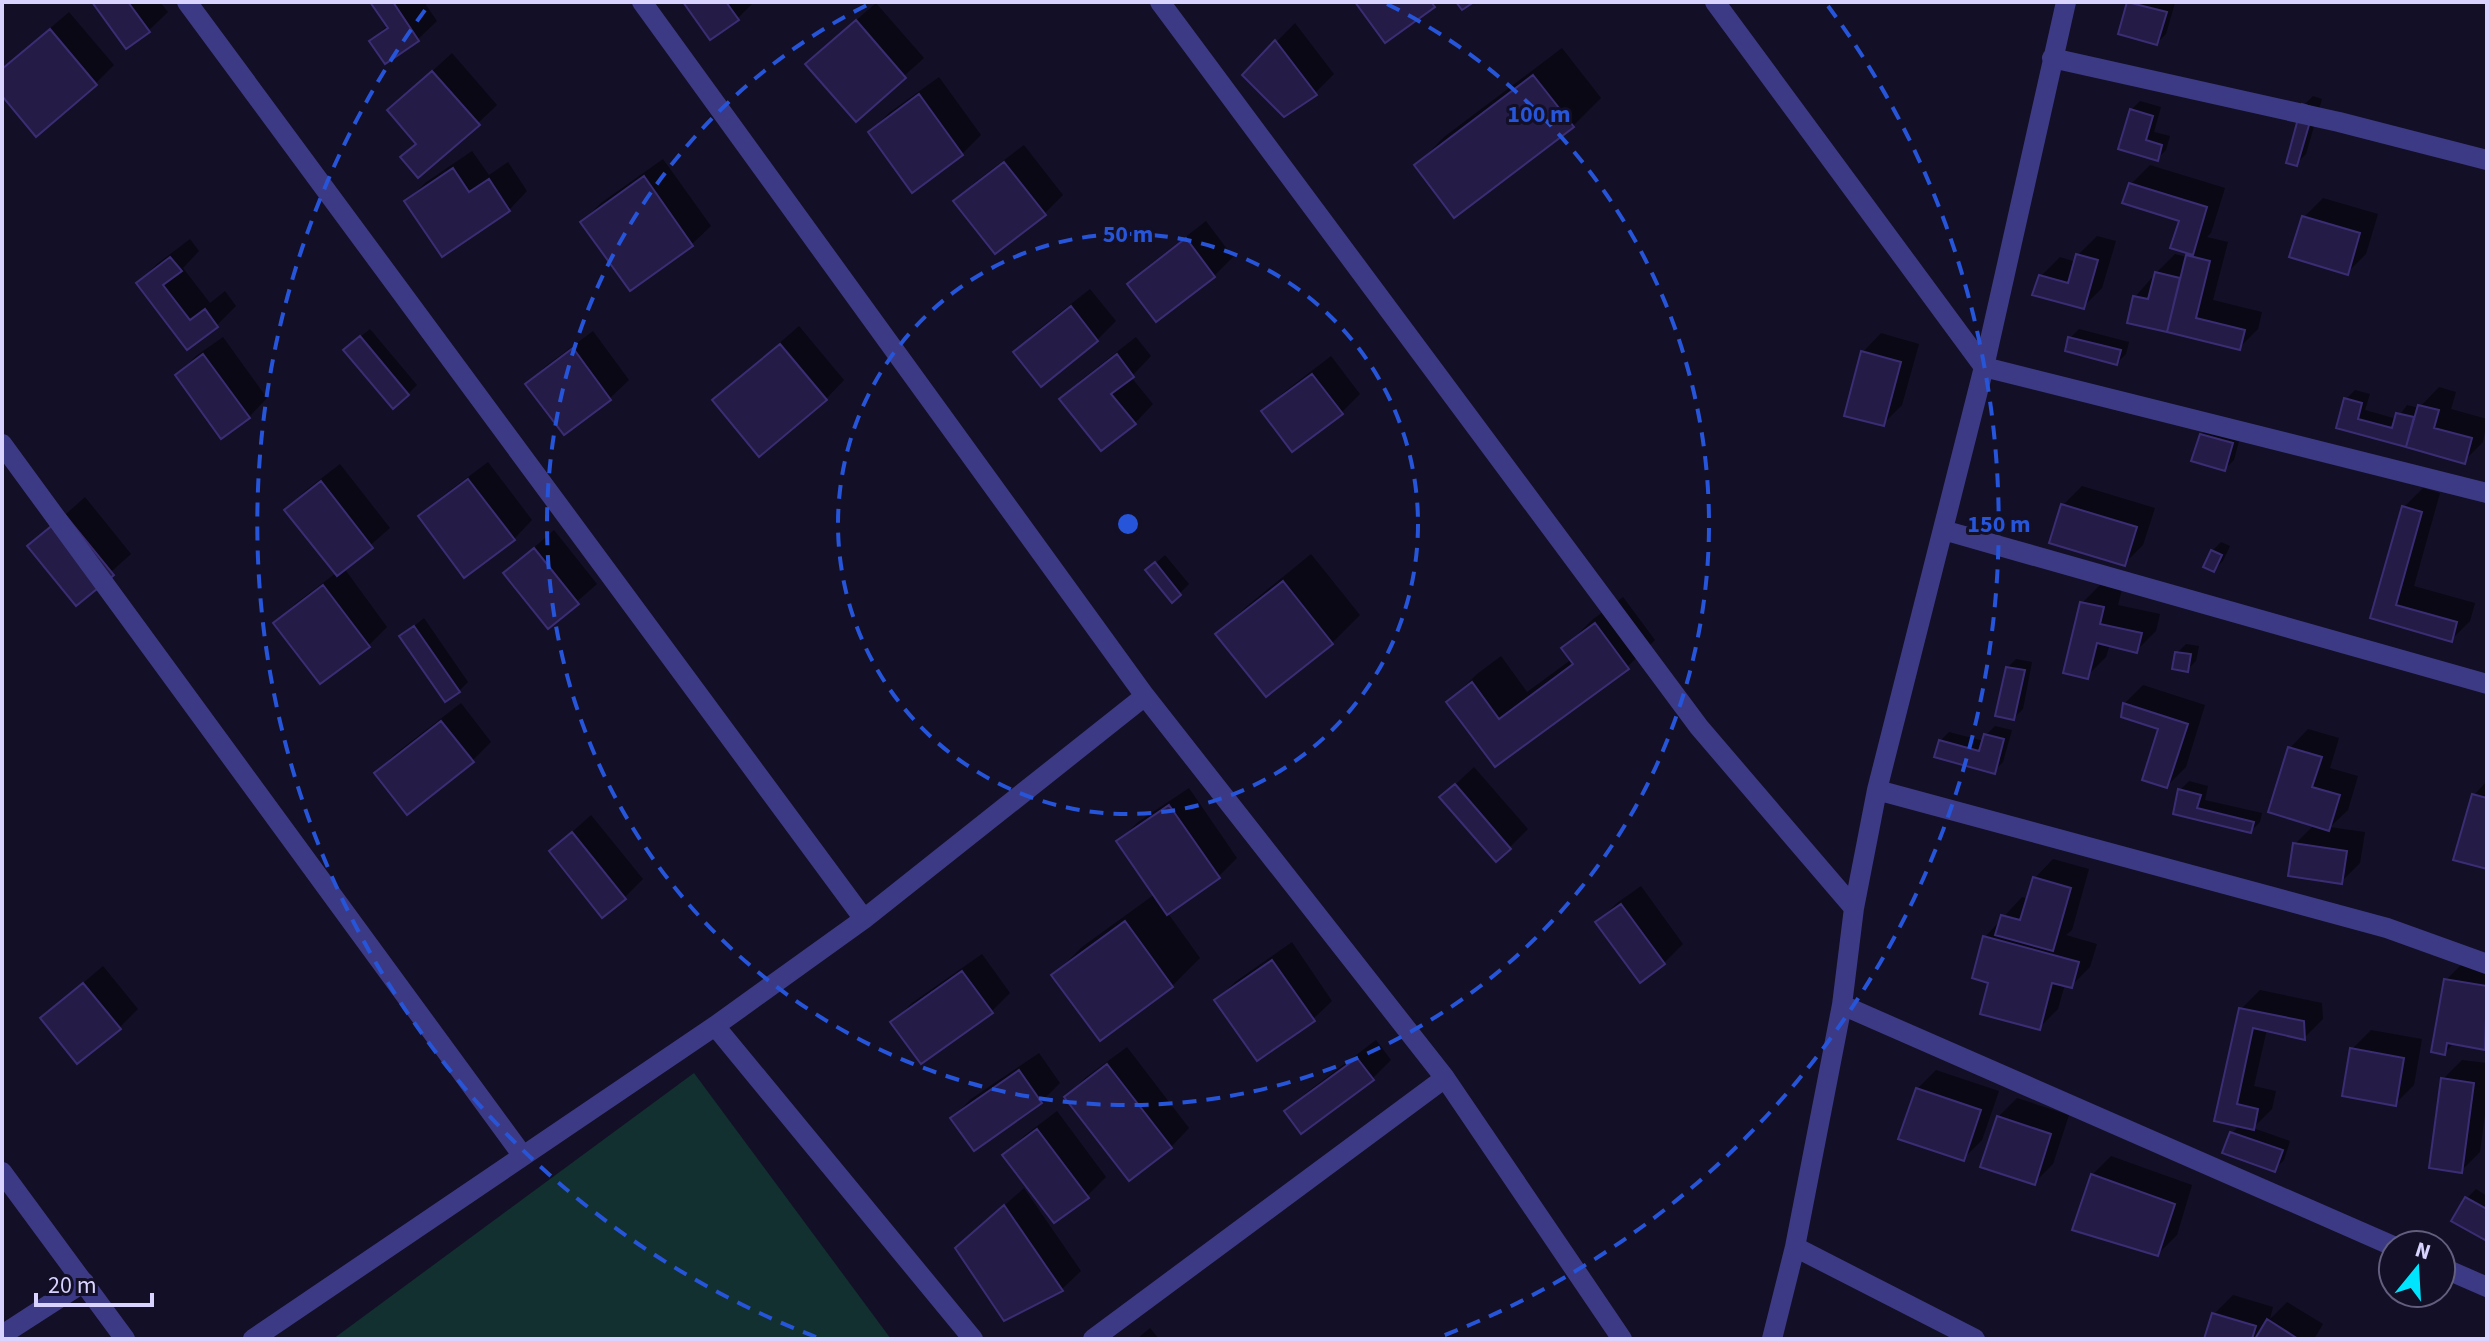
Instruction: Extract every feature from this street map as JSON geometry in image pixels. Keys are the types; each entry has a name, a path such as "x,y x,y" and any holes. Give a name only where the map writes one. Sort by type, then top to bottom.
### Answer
{"street":[{"path":"187,2 864,919"},
{"path":"642,2 1145,696 1445,1078 1622,1339"},
{"path":"1160,2 1699,727 1854,908"},
{"path":"1715,2 1984,367 2487,493"},
{"path":"1772,1339 1795,1247 1842,1005 1854,908 1877,790 1984,367 2066,2"},
{"path":"2052,58 2339,122 2487,160"},
{"path":"2,444 523,1156"},
{"path":"1943,530 2487,684"},
{"path":"253,1339 715,1026 864,919 1145,696"},
{"path":"1877,790 2387,928 2487,964"},
{"path":"1842,1005 2377,1239"},
{"path":"715,1026 973,1339"},
{"path":"1093,1339 1445,1078"},
{"path":"2,1172 125,1339"},
{"path":"1795,1247 1975,1339"},
{"path":"2457,1274 2487,1287"},
{"path":"2,1335 84,1282"}],"green space":[{"path":"694,1073 891,1339 333,1339"}],"building":[{"path":"92,2 128,2 150,32 126,49"},
{"path":"370,2 393,2 419,41 385,64 369,41 388,28"},
{"path":"683,2 726,2 739,20 710,40"},
{"path":"1355,2 1431,2 1435,7 1385,43"},
{"path":"1456,2 1474,2 1462,10"},
{"path":"2127,2 2167,12 2157,45 2118,34"},
{"path":"856,20 906,78 856,122 805,64"},
{"path":"50,29 97,85 36,137 2,96 2,69"},
{"path":"1275,40 1317,95 1284,117 1242,75"},
{"path":"432,71 480,125 418,178 400,157 416,144 387,110"},
{"path":"1533,75 1574,127 1454,218 1414,165"},
{"path":"919,94 963,155 912,193 868,132"},
{"path":"2302,104 2314,108 2297,166 2286,163"},
{"path":"2130,109 2153,116 2146,140 2162,145 2158,161 2118,149"},
{"path":"1004,162 1046,215 995,254 953,201"},
{"path":"453,168 469,192 489,179 510,211 442,257 404,201"},
{"path":"644,176 693,246 630,291 580,222"},
{"path":"2129,183 2207,207 2193,255 2170,248 2179,221 2122,203"},
{"path":"2302,216 2360,233 2348,275 2289,257"},
{"path":"1186,238 1215,277 1156,322 1127,284"},
{"path":"2076,254 2098,260 2084,309 2032,295 2039,275 2068,283"},
{"path":"2186,255 2210,261 2196,318 2245,330 2240,350 2167,332"},
{"path":"170,257 182,271 163,285 190,320 205,309 218,327 187,350 136,283"},
{"path":"2155,272 2180,278 2167,332 2127,323 2133,296 2148,299"},
{"path":"1071,306 1098,341 1041,387 1013,352"},
{"path":"360,336 409,395 393,409 343,350"},
{"path":"2068,337 2121,350 2117,365 2065,351"},
{"path":"780,344 827,400 759,457 712,400"},
{"path":"573,348 611,400 564,435 525,384"},
{"path":"1861,351 1901,362 1884,426 1844,416"},
{"path":"203,354 250,418 221,439 175,375"},
{"path":"1117,354 1134,377 1111,394 1136,424 1101,451 1059,399"},
{"path":"1312,374 1343,414 1292,452 1261,411"},
{"path":"2344,398 2362,403 2358,419 2392,428 2396,413 2414,417 2406,447 2336,428"},
{"path":"2418,405 2439,410 2434,428 2472,438 2465,464 2406,447"},
{"path":"2200,434 2233,443 2225,471 2191,461"},
{"path":"468,479 515,540 464,578 418,516"},
{"path":"321,481 373,548 337,576 284,510"},
{"path":"2061,504 2137,527 2125,566 2049,543"},
{"path":"2402,506 2422,512 2396,605 2457,622 2452,642 2370,618"},
{"path":"65,515 114,575 76,606 27,546"},
{"path":"534,548 579,604 548,629 503,573"},
{"path":"2211,550 2222,555 2214,572 2203,567"},
{"path":"1155,562 1181,595 1172,603 1145,570"},
{"path":"1283,581 1333,644 1266,697 1215,634"},
{"path":"323,585 370,647 320,684 273,623"},
{"path":"2080,602 2104,607 2100,624 2142,633 2137,653 2097,643 2088,679 2063,673"},
{"path":"1595,623 1629,669 1495,767 1446,702 1472,682 1499,719 1573,664 1561,648"},
{"path":"414,626 460,692 445,702 399,636"},
{"path":"2175,652 2191,654 2188,672 2172,669"},
{"path":"2006,667 2025,670 2014,720 1995,716"},
{"path":"2123,703 2188,724 2167,788 2142,780 2158,729 2121,717"},
{"path":"441,721 474,762 407,815 374,773"},
{"path":"1984,734 2004,739 1995,774 1934,757 1939,740 1979,751"},
{"path":"2288,747 2322,757 2312,787 2340,795 2329,831 2268,812"},
{"path":"1455,784 1511,849 1496,862 1439,797"},
{"path":"2178,789 2201,795 2197,808 2254,822 2251,833 2173,814"},
{"path":"2472,794 2487,798 2487,869 2453,860"},
{"path":"1169,805 1220,878 1167,915 1116,841"},
{"path":"572,832 626,899 602,918 549,851"},
{"path":"2293,843 2347,851 2342,884 2288,876"},
{"path":"2033,877 2071,888 2053,951 1995,935 2001,915 2020,920"},
{"path":"1621,904 1665,964 1640,983 1595,922"},
{"path":"1125,921 1173,987 1100,1041 1051,975"},
{"path":"1983,936 2079,962 2072,988 2052,983 2040,1030 1980,1014 1988,983 1972,978"},
{"path":"1272,960 1315,1021 1257,1061 1214,1000"},
{"path":"962,971 993,1013 921,1064 890,1022"},
{"path":"2444,979 2487,986 2485,1050 2447,1043 2445,1055 2431,1052"},
{"path":"83,983 121,1029 77,1064 40,1018"},
{"path":"2239,1008 2304,1021 2305,1040 2253,1028 2237,1104 2258,1109 2254,1130 2214,1121"},
{"path":"2350,1048 2404,1058 2396,1106 2342,1096"},
{"path":"1357,1058 1374,1080 1301,1134 1284,1111"},
{"path":"1107,1064 1172,1148 1129,1181 1064,1097"},
{"path":"1019,1070 1042,1103 974,1151 950,1118"},
{"path":"2441,1078 2474,1083 2462,1173 2429,1168"},
{"path":"1916,1088 1981,1110 1964,1161 1898,1139"},
{"path":"1997,1116 2051,1134 2035,1185 1980,1167"},
{"path":"1037,1129 1089,1198 1054,1223 1002,1155"},
{"path":"2230,1132 2283,1150 2275,1172 2222,1153"},
{"path":"2091,1174 2175,1204 2158,1256 2072,1230"},
{"path":"2465,1197 2487,1209 2487,1241 2451,1221"},
{"path":"1004,1205 1063,1291 1004,1321 955,1248"},
{"path":"2212,1313 2256,1326 2252,1339 2204,1339"},
{"path":"2267,1319 2298,1339 2255,1339"}]}
